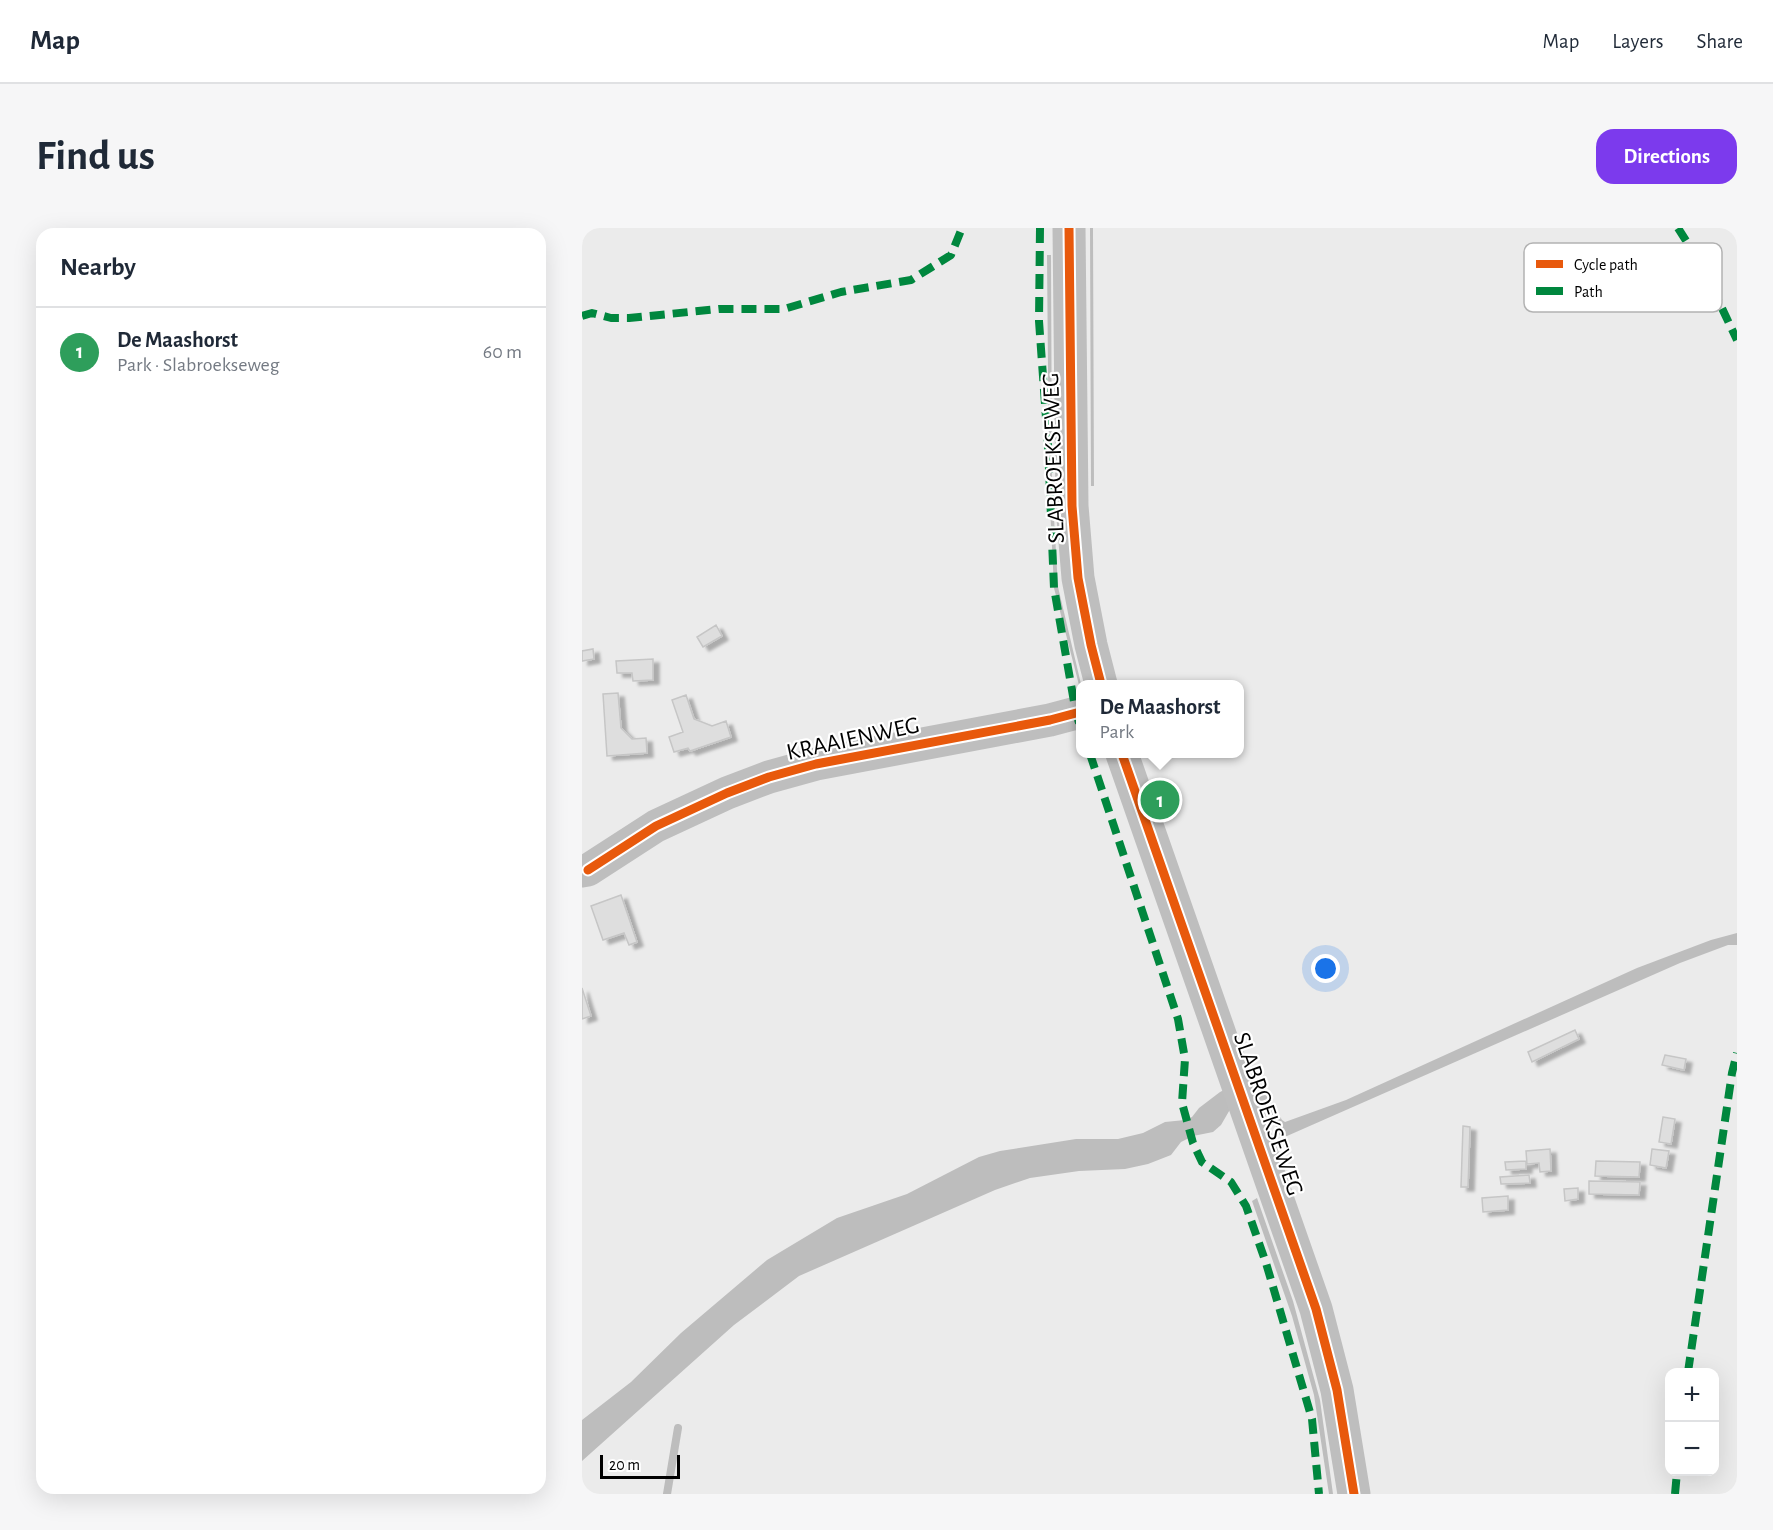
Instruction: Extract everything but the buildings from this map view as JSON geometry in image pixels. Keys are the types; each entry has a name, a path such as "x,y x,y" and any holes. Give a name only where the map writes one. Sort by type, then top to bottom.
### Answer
{"street":[{"name":"SLABROEKSEWEG","path":"1069,228 1072,507 1078,578 1100,680"},
{"name":"KRAAIENWEG","path":"585,871 656,826 727,793 769,777 816,764 1050,720 1076,713"},
{"name":"SLABROEKSEWEG","path":"1124,758 1316,1309 1337,1390 1354,1494"}],"shaded area":[{"path":"582,228 1737,228 1737,1494 582,1494"},
{"path":"1090,228 1093,228 1094,486 1091,486"},
{"path":"1047,255 1051,255 1052,483 1058,587 1080,680 1078,680 1054,588 1049,485"},
{"path":"1737,933 1737,945 1728,945 1680,963 1287,1136 1280,1136 1277,1132 1275,1121 1258,1099 1250,1081 1260,1082 1285,1122 1346,1100 1637,968 1711,940"},
{"path":"1230,1087 1232,1106 1221,1125 1213,1132 1193,1136 1181,1142 1171,1155 1148,1164 1125,1169 1079,1171 1030,1178 995,1190 799,1276 734,1325 582,1461 582,1420 631,1382 681,1333 767,1260 837,1218 907,1194 979,1157 1000,1151 1076,1139 1118,1139 1143,1133 1165,1122 1185,1120 1192,1117 1199,1108 1220,1092"},
{"path":"1257,1198 1293,1301 1320,1400 1333,1494 1329,1494 1314,1395 1292,1316 1252,1201"}],"waterway":[{"path":"667,1494 678,1428"}],"marked path":[{"path":"582,316 592,313 611,318 629,318 719,309 784,309 841,292 911,280 951,255 962,228"},
{"path":"1040,228 1039,321 1048,446 1054,588 1076,713"},
{"path":"1678,228 1687,243"},
{"path":"1722,308 1737,340"},
{"path":"1091,758 1178,1019 1185,1059 1182,1103 1193,1143 1202,1162 1231,1182 1246,1206 1266,1263 1312,1419 1319,1494"},
{"path":"1689,1368 1732,1073 1737,1053"},
{"path":"1675,1494 1677,1476"}],"cycle path":[{"path":"1069,228 1072,506 1078,578 1100,680"},
{"path":"588,870 656,826 727,793 769,777 816,764 1050,720 1076,713"},
{"path":"1123,758 1316,1309 1337,1390 1354,1494"}],"place":[{"name":"De Maashorst","path":"1160,800"}]}
